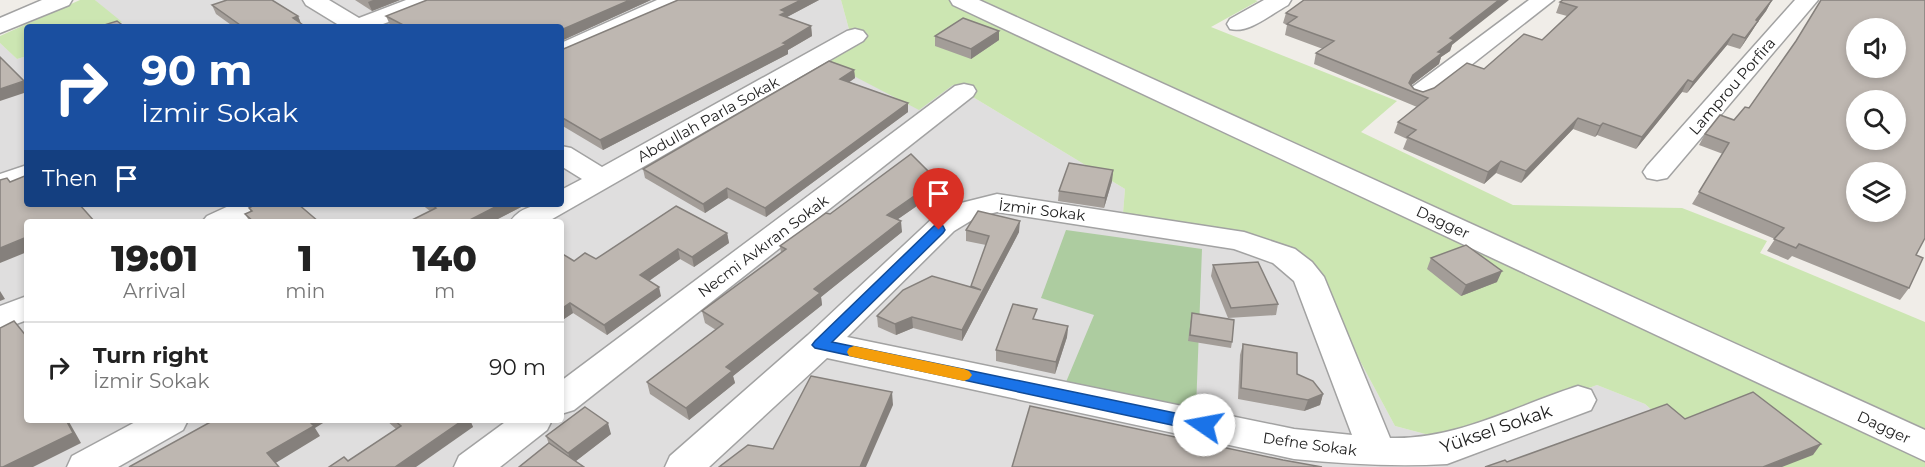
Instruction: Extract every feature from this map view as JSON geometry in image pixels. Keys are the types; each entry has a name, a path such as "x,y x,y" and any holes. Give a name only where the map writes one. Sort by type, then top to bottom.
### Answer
{"street":[{"path":"4,24 61,0"},
{"path":"314,0 353,24"},
{"path":"366,24 426,0"},
{"path":"564,51 675,0"},
{"name":"Dagger","path":"961,0 1925,446"},
{"path":"1238,24 1280,0"},
{"path":"1420,93 1543,0"},
{"name":"Lamprou Porfira","path":"1658,172 1807,0"},
{"path":"4,24 24,36"},
{"name":"Abdullah Parla Sokak","path":"564,200 855,36"},
{"name":"Necmi Avkıran Sokak","path":"564,398 964,92"},
{"path":"564,156 602,179"},
{"path":"0,184 24,174"},
{"name":"İzmir Sokak","path":"684,467 820,345 944,224 967,210 997,203 1234,239 1278,253 1300,267 1308,277 1380,460"},
{"path":"223,219 250,207"},
{"name":"Abdullah Parla Sokak","path":"530,219 552,207"},
{"path":"0,319 24,308"},
{"name":"Defne Sokak","path":"820,345 1380,460"},
{"name":"Yüksel Sokak","path":"1380,460 1447,449 1578,400"},
{"path":"86,467 165,423"},
{"path":"472,467 530,423"}],"shaded area":[{"path":"95,0 841,0 850,33 953,85 1125,189 1123,213 1255,236 1302,253 1395,426 1448,440 1597,385 1645,404 1715,467 0,467 0,43 17,59 24,57 24,207 564,207 564,24 116,24 121,22"}],"green space":[{"path":"80,0 95,0 122,22 117,24 27,24"},
{"path":"841,0 1258,1 1211,27 1397,101 1361,132 1513,205 1682,208 1767,241 1760,253 1925,322 1925,467 1715,467 1645,404 1597,385 1448,440 1395,426 1302,253 1255,236 1123,213 1125,189 953,85 919,110 825,61 850,33"},
{"path":"24,25 24,57 17,59 0,43 0,36"},
{"path":"1066,230 1202,249 1196,409 1066,382 1094,315 1041,298"}],"building":[{"path":"227,0 272,0 298,16 293,18 302,24 239,24 212,5"},
{"path":"427,0 630,0 564,29 564,24 401,24 386,16"},
{"path":"678,0 801,0 781,10 786,12 780,15 811,26 783,43 787,44 600,140 564,119 564,49"},
{"path":"1304,0 1499,0 1450,38 1454,40 1438,52 1442,53 1413,75 1409,83 1414,89 1423,92 1434,88 1467,63 1484,69 1524,34 1542,40 1577,7 1560,2 1563,0 1772,0 1745,38 1733,34 1693,82 1688,80 1642,137 1603,123 1600,126 1578,118 1526,171 1501,161 1488,172 1407,137 1416,130 1398,122 1428,98 1316,53 1334,41 1287,24 1297,17 1286,13"},
{"path":"1821,0 1925,0 1925,238 1916,255 1923,258 1909,288 1799,244 1796,248 1774,239 1784,228 1699,192 1729,143 1705,134 1720,115 1734,120 1745,107 1749,108 1796,41"},
{"path":"963,18 999,31 971,49 935,36"},
{"path":"0,57 24,81 0,89"},
{"path":"829,61 854,70 840,79 908,103 765,208 727,188 703,204 643,169"},
{"path":"911,154 937,180 887,215 901,221 814,289 820,293 726,367 732,371 686,408 647,382 723,324 702,311 786,249 780,246 826,213 830,214"},
{"path":"1069,163 1113,170 1105,198 1059,191"},
{"path":"24,176 24,207 82,207 92,219 24,219 24,238 0,248 0,180 7,178 10,182"},
{"path":"676,206 727,233 692,257 678,249 640,275 659,287 604,325 570,303 564,307 564,255 574,261 585,253 596,259"},
{"path":"302,207 316,219 251,219 245,214 252,211 249,208"},
{"path":"495,207 472,219 414,219 436,208"},
{"path":"978,211 1020,221 962,330 912,317 895,324 877,316 903,290 932,276 981,290 971,286 989,236 966,230"},
{"path":"1466,245 1502,271 1466,285 1431,258"},
{"path":"1258,262 1278,304 1231,308 1213,265"},
{"path":"1013,304 1037,309 1033,319 1068,326 1056,362 996,350"},
{"path":"1192,313 1234,320 1232,342 1190,335"},
{"path":"14,321 24,333 24,423 68,423 73,433 3,467 0,467 0,328"},
{"path":"1243,344 1297,353 1297,374 1313,381 1323,394 1308,400 1241,388"},
{"path":"811,376 892,392 860,467 719,467 748,445 773,449"},
{"path":"1753,392 1821,444 1763,467 1485,467 1505,460 1507,462 1667,404 1685,419"},
{"path":"1030,406 1283,460 1322,467 1012,467"},
{"path":"585,407 608,423 568,453 546,436"},
{"path":"209,423 311,423 314,426 267,453 279,467 129,467"},
{"path":"398,423 459,423 395,467 329,467 344,457 348,461 401,426"},
{"path":"549,443 584,467 519,467"}],"slow traffic":[{"path":"854,352 964,375"}],"route":[{"path":"939,230 820,345 1204,425"}]}
